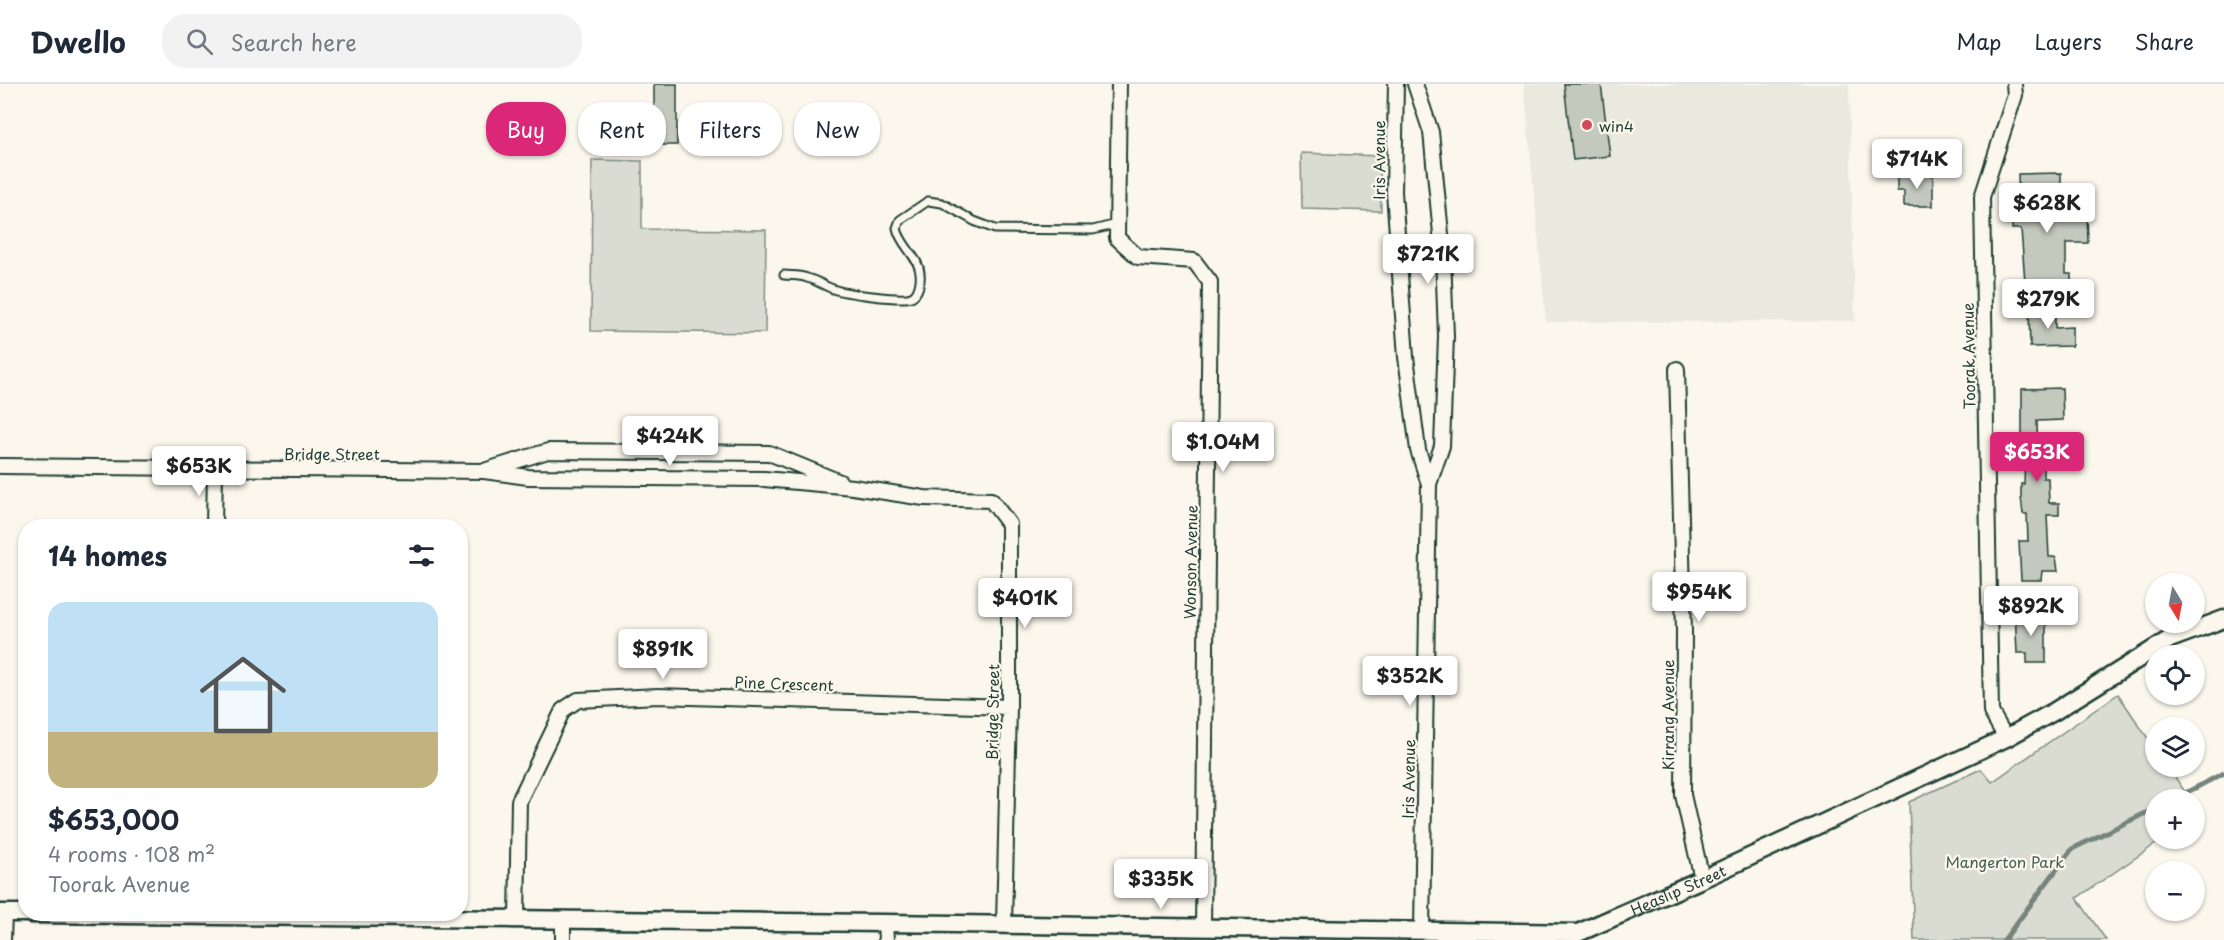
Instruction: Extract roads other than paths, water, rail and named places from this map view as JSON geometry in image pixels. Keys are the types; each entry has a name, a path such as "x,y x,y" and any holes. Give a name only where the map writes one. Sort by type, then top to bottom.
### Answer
{"street":[{"name":"Wonson Avenue","path":"1119,84 1117,238 1138,257 1194,261 1209,282 1203,928"},
{"name":"Iris Avenue","path":"1396,84 1394,192 1406,357 1418,450 1429,484"},
{"name":"Iris Avenue","path":"1415,84 1431,132 1443,254 1446,336 1442,446 1429,484 1422,930"},
{"name":"Toorak Avenue","path":"2006,738 1991,711 1982,197 2015,95 2014,84"},
{"name":"Kirrang Avenue","path":"1677,369 1684,631 1683,795 1702,879"},
{"name":"Bridge Street","path":"484,471 548,451 770,453 854,487"},
{"name":"Bridge Street","path":"0,466 484,471 528,477 764,479 854,487 924,498 991,500 1009,524 1009,708 1004,925"},
{"path":"214,519 215,469"},
{"name":"Heaslip Street","path":"468,918 1578,933 1702,879 2006,738 2055,711 2170,639 2224,619"},
{"name":"Pine Crescent","path":"517,919 519,801 563,710 578,700 669,696 1009,708"},
{"path":"3,940 2,913 18,914"},
{"path":"563,920 563,940"},
{"path":"885,923 886,940"}],"lane":[{"path":"784,275 809,278 848,293 900,299 914,296 917,292 920,269 898,236 897,228 900,220 928,201 942,203 974,221 995,229 1093,230 1117,225"}],"waterway":[{"path":"2193,789 2224,773"},
{"path":"2004,940 2072,849 2145,813"}],"place":[{"name":"win4","path":"1587,125"}],"park label":[{"name":"Mangerton Park","path":"2005,861"}]}
